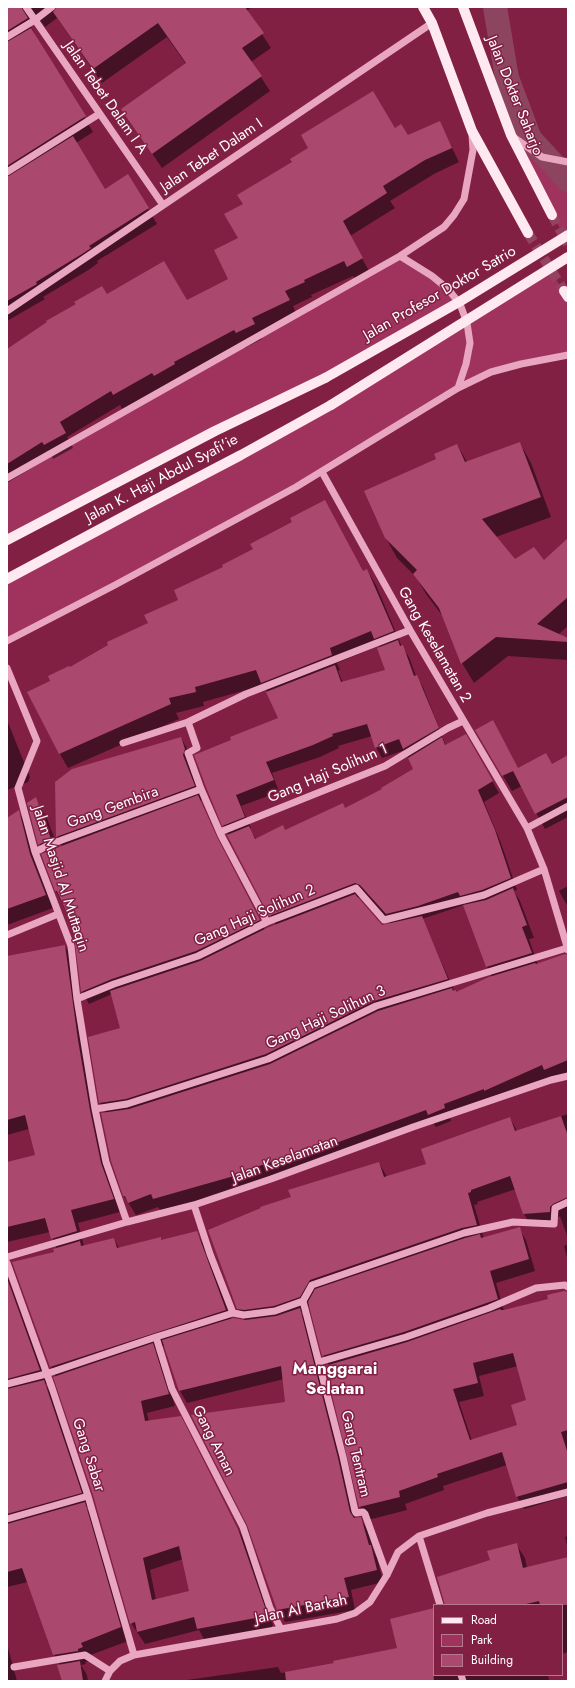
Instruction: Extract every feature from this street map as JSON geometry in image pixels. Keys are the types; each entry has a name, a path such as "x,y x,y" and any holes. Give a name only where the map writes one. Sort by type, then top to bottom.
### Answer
{"main road":[{"path":"423,7 432,23 472,131 528,232"},
{"name":"Jalan Dokter Saharjo","path":"463,7 511,136 552,215"},
{"name":"Jalan Profesor Doktor Satrio","path":"325,378 459,302 568,235"},
{"name":"Jalan K. Haji Abdul Syafi'ie","path":"7,579 241,456 331,405 460,326 568,257"},
{"name":"Jalan K. Haji Abdul Syafi'ie","path":"7,540 215,431 325,378"}],"street":[{"name":"Jalan Tebet Dalam I A","path":"26,7 163,205"},
{"path":"7,37 35,20 52,7"},
{"name":"Jalan Tebet Dalam I","path":"7,311 432,23"},
{"path":"7,172 100,114"},
{"path":"7,478 400,256 444,227 464,199 473,150 472,131"},
{"path":"511,136 542,156 568,162"},
{"path":"400,256 432,276 448,289 460,304 467,323 470,343 466,364 458,388"},
{"path":"7,641 115,585 322,472 458,388 491,372 548,358 568,355"},
{"name":"Gang Keselamatan 2","path":"322,472 410,630 527,828 544,869 568,949"},
{"path":"123,743 188,722 246,694 410,630"},
{"name":"Jalan Masjid Al Muttaqin","path":"7,668 38,741 18,788 35,852 71,946 77,999 95,1109 106,1162 127,1222"},
{"name":"Gang Haji Solihun 1","path":"220,832 385,766 448,728 463,721"},
{"path":"188,722 197,748 188,753 201,789 220,832 267,922"},
{"name":"Gang Gembira","path":"35,852 51,844 201,789"},
{"path":"527,828 568,806"},
{"name":"Gang Haji Solihun 2","path":"77,999 114,984 198,956 267,922 356,888 384,920 484,895 544,869"},
{"path":"7,935 58,914"},
{"name":"Gang Haji Solihun 3","path":"95,1109 127,1104 268,1059 376,1006 568,949"},
{"name":"Jalan Keselamatan","path":"7,1257 127,1222 194,1205 271,1179 427,1122 551,1080 568,1076"},
{"path":"7,1384 46,1374 233,1313 244,1315 275,1312 303,1301 312,1285 464,1233 513,1222 554,1224 556,1208 568,1202"},
{"path":"194,1205 210,1254 233,1313"},
{"path":"7,1263 46,1374"},
{"path":"319,1362 406,1337 489,1308 536,1288 565,1285 568,1287"},
{"name":"Gang Tentram","path":"303,1301 343,1457 355,1512 363,1512 365,1514 387,1574"},
{"name":"Gang Aman","path":"156,1337 172,1389 242,1527 270,1608 281,1629"},
{"name":"Gang Sabar","path":"46,1374 88,1496 134,1655"},
{"name":"Jalan Al Barkah","path":"110,1671 120,1661 134,1655 337,1619 355,1613 370,1602 398,1552 419,1536 487,1512 568,1492"},
{"path":"7,1519 88,1496"},
{"path":"419,1536 440,1604"},
{"path":"14,1667 84,1655 110,1671 105,1681"}],"green space":[{"path":"511,136 542,157 568,162 568,230 563,233 552,215"},
{"path":"400,256 420,267 459,302 7,539 7,478"},
{"path":"550,271 568,297 568,355 491,372 322,472 7,641 7,579 241,455"}],"building":[{"path":"7,7 21,7 28,18 7,31"},
{"path":"57,7 245,7 264,33 242,48 262,76 152,154 121,109 186,63 158,23 93,69 53,12"},
{"path":"31,28 86,116 7,166 7,42"},
{"path":"373,91 395,128 401,124 408,135 440,121 452,148 425,160 383,186 387,193 343,221 363,258 347,267 344,261 304,280 305,282 285,291 290,300 252,318 255,324 236,333 234,330 174,362 175,364 154,376 152,373 113,395 111,391 60,422 66,433 44,445 42,442 7,464 7,349 47,322 46,321 76,304 74,302 102,286 107,294 164,261 187,300 228,279 214,250 238,238 224,214 243,204 237,195 292,162 290,159 308,148 301,135"},
{"path":"73,136 105,189 128,174 149,208 89,246 91,248 36,282 37,284 7,301 7,177"},
{"path":"520,442 541,497 482,519 515,559 534,547 544,560 568,538 568,597 537,624 568,638 568,642 496,637 461,664 439,608 413,574 417,570 385,538 364,491 436,459 434,454 457,444 465,462"},
{"path":"325,500 363,571 367,569 394,631 374,639 371,631 330,648 332,655 261,683 256,670 195,687 196,692 169,698 171,704 59,754 27,692 50,681 48,676 69,666 70,667 108,645 107,642 148,623 144,615 178,600 174,590 223,567 222,565 253,549 250,544 292,522 290,518"},
{"path":"398,640 400,646 403,645 414,676 417,675 439,728 403,749 399,739 375,748 367,724 332,734 333,736 313,745 266,762 274,780 236,795 245,817 222,826 194,755 231,740 230,737 278,718 266,692 335,665 341,682 385,670 377,648"},
{"path":"493,720 518,768 546,753 552,764 568,755 568,797 535,814 513,771 502,776 475,730"},
{"path":"466,734 493,781 478,790 495,830 511,878 482,890 460,896 458,892 418,906 386,914 360,885 355,883 269,916 227,835 249,826 255,839 283,825 285,830 343,803 345,808 382,789 381,788 413,769 408,758 442,737 445,745"},
{"path":"181,737 185,749 183,755 195,786 56,837 55,782 72,769"},
{"path":"198,795 217,837 260,920 196,951 112,979 81,992 75,943 78,943 75,936 77,935 57,891 55,891 41,854 55,848 56,850 56,848"},
{"path":"36,797 51,839 38,845 27,803"},
{"path":"19,810 30,854 46,895 7,909 7,818"},
{"path":"513,888 527,925 522,927 532,953 486,967 463,905 486,900"},
{"path":"355,894 382,925 422,916 448,979 374,1001 266,1054 126,1099 99,1103 88,1037 120,1028 110,991 200,961 269,927"},
{"path":"65,945 78,1040 90,1110 101,1163 114,1199 71,1210 77,1231 51,1239 45,1218 7,1227 7,1162 35,1155 25,1115 7,1120 7,956"},
{"path":"565,954 568,955 568,1060 544,1070 542,1065 484,1091 484,1089 444,1104 445,1108 428,1115 426,1110 276,1165 275,1161 233,1174 234,1176 153,1199 151,1194 128,1203 125,1196 123,1196 111,1161 101,1113 129,1109 270,1064 378,1011 452,988 453,991 456,990 456,992 489,977"},
{"path":"561,1116 568,1136 568,1197 553,1204 550,1207 550,1212 523,1214 510,1176 471,1190 471,1192 468,1193 477,1225 462,1228 310,1280 300,1297 274,1306 244,1310 237,1309 208,1230 261,1208 260,1207 291,1197 288,1190 379,1162 384,1177 426,1164 421,1149 510,1117 515,1131"},
{"path":"520,1227 529,1259 490,1271 498,1299 404,1332 322,1356 308,1302 315,1289 465,1238 480,1234 481,1238"},
{"path":"197,1231 226,1310 50,1367 12,1262 54,1252 53,1249 80,1241 81,1246 114,1238 117,1248 161,1237 161,1240"},
{"path":"7,1278 40,1370 7,1379"},
{"path":"564,1291 568,1292 568,1430 561,1432 568,1454 568,1482 516,1497 502,1452 437,1474 438,1477 399,1491 400,1497 359,1507 325,1366 407,1342 500,1309 504,1310 548,1299 547,1295","holes":["513,1353 526,1400 511,1405 517,1425 470,1440 453,1389 478,1383 473,1363"]},
{"path":"300,1308 350,1512 354,1518 361,1517 369,1545 371,1545 377,1570 344,1578 349,1597 277,1610 247,1525 191,1415 285,1402 281,1366 179,1391 162,1340 233,1318 245,1320 276,1316"},
{"path":"153,1343 169,1394 141,1401 145,1421 181,1416 238,1529 267,1613 265,1613 266,1616 197,1629 194,1617 137,1632 135,1622 130,1624 93,1495 53,1377","holes":["179,1546 189,1591 152,1600 143,1558"]},
{"path":"44,1380 82,1493 7,1514 7,1389"},
{"path":"85,1502 121,1627 81,1643 83,1647 78,1649 78,1651 53,1655 22,1568 7,1572 7,1524"},
{"path":"517,1543 523,1568 568,1557 568,1605 540,1604 539,1601 526,1604 445,1604 437,1577 490,1560 487,1551"},
{"path":"433,1608 434,1681 286,1681 285,1672 334,1663 333,1661 397,1648 390,1619"},
{"path":"80,1661 83,1681 62,1681 57,1665"}],"waterway":[{"path":"495,7 507,78 530,139 568,180"}],"tunnel":[{"path":"552,215 568,244"},
{"path":"528,233 564,291"}],"district":[{"name":"Manggarai Selatan","path":"335,1380"}]}
